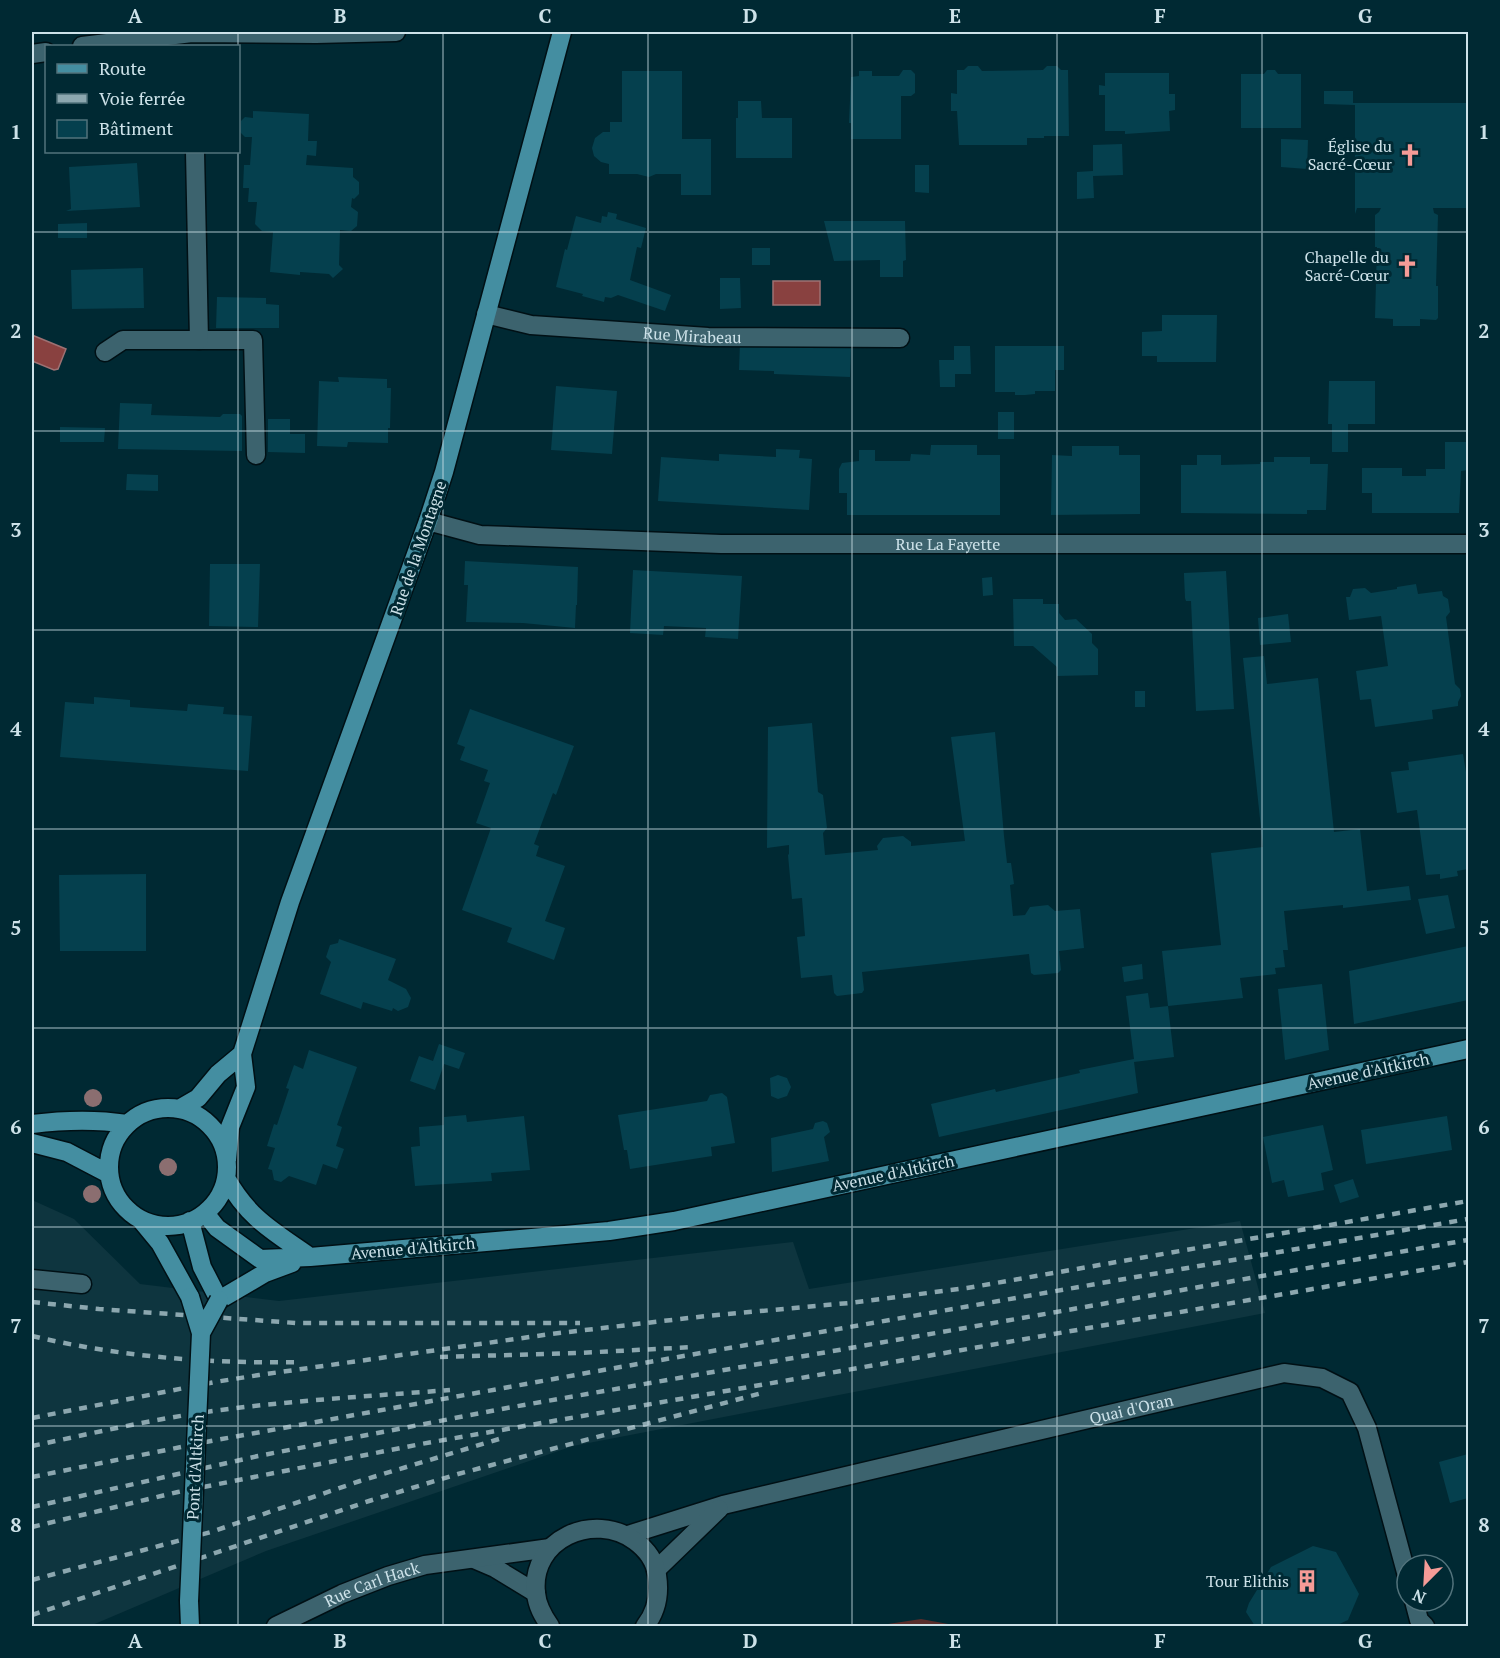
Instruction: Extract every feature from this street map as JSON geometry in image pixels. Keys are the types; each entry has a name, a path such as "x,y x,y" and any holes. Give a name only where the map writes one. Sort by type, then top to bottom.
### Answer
{"main road":[{"name":"Rue de la Montagne","path":"227,1160 230,1127 246,1087 242,1054 290,902 444,472 562,32"},
{"name":"Avenue d'Altkirch","path":"197,1217 217,1228 260,1259 310,1257 609,1231 674,1221 1468,1049"},
{"path":"179,1109 198,1098 218,1074 242,1054"},
{"path":"140,1219 157,1225 176,1225 197,1217 220,1196 226,1178 227,1160 222,1142 211,1126 197,1115 179,1109 161,1109 143,1114 127,1124 116,1139 110,1156 109,1174 115,1192 125,1208 140,1219 160,1243 190,1297 201,1333"},
{"path":"32,1124 70,1120 105,1120 127,1124"},
{"path":"32,1143 67,1152 109,1174"},
{"path":"226,1178 237,1198 257,1220 310,1257"},
{"path":"197,1217 202,1266 219,1300 201,1333"},
{"name":"Avenue d'Altkirch","path":"219,1300 265,1273 310,1257"},
{"name":"Pont d'Altkirch","path":"190,1626 189,1601 201,1333"}],"street":[{"path":"100,45 396,32"},
{"path":"195,153 199,340"},
{"name":"Rue Mirabeau","path":"486,314 531,326 708,337 900,338"},
{"path":"105,352 123,340 253,340 256,455"},
{"name":"Rue La Fayette","path":"428,521 480,535 722,544 1468,544"},
{"path":"32,1279 82,1284"},
{"name":"Quai d'Oran","path":"628,1535 723,1505 1284,1373 1322,1378 1350,1392 1367,1428 1401,1553"},
{"path":"656,1570 723,1505"},
{"path":"550,1626 541,1613 536,1593 536,1576 542,1561 550,1548 567,1535 587,1528 608,1527 628,1535 640,1544 650,1556 656,1570 659,1587 657,1603 645,1626"},
{"name":"Rue Carl Hack","path":"276,1626 342,1594 388,1576 425,1565 550,1548"},
{"path":"474,1559 495,1568 536,1593"},
{"path":"1417,1613 1419,1620 1425,1626"}],"shaded area":[{"path":"773,281 820,281 820,305 773,305"},
{"path":"32,335 66,349 58,369 54,370 32,361"},
{"path":"32,1200 74,1219 140,1284 279,1301 793,1242 809,1289 1240,1221 1265,1313 573,1446 266,1551 90,1626 32,1626"},
{"path":"921,1619 959,1626 875,1626"}],"building":[{"path":"968,66 978,66 982,71 1043,70 1047,66 1057,66 1061,70 1068,70 1069,136 1027,138 1027,145 959,145 957,111 951,111 951,93 957,94 957,70 964,70"},
{"path":"903,70 911,70 915,74 915,93 911,96 901,96 901,139 851,139 851,123 849,123 851,77 859,76 859,71 872,71 872,76 899,76"},
{"path":"1267,70 1275,70 1278,74 1301,74 1301,128 1241,128 1241,74 1264,74"},
{"path":"622,71 682,71 682,139 711,139 711,195 681,195 681,174 656,174 649,177 637,174 609,174 609,164 601,162 594,156 592,148 595,138 603,132 610,132 610,122 622,122"},
{"path":"1105,73 1169,73 1169,94 1175,94 1175,110 1169,111 1170,131 1125,134 1125,131 1105,131 1105,95 1099,95 1099,85 1105,86"},
{"name":"Église du Sacré-Cœur","path":"1324,91 1353,91 1353,103 1468,103 1468,208 1433,208 1434,213 1438,215 1436,286 1438,286 1438,318 1436,320 1420,319 1420,326 1393,326 1393,319 1375,318 1377,247 1375,247 1375,215 1381,208 1357,208 1355,214 1355,105 1324,104"},
{"path":"738,101 761,101 762,118 792,118 792,158 736,158"},
{"path":"253,111 309,114 308,141 317,141 316,156 307,155 306,165 353,168 353,177 359,182 359,194 354,199 352,198 351,207 358,212 357,226 351,231 340,230 339,265 343,269 333,278 329,274 300,272 300,275 270,272 273,232 262,231 255,224 257,202 248,202 249,188 243,188 244,165 250,165 252,137 245,137 240,132 241,121 245,117 253,118"},
{"path":"1281,139 1308,140 1307,169 1281,167"},
{"path":"1122,144 1123,175 1093,176 1094,198 1077,199 1077,172 1093,171 1093,145"},
{"path":"137,163 140,207 66,211 71,209 69,167"},
{"path":"915,165 929,165 929,193 915,192"},
{"path":"608,212 617,214 616,219 646,228 641,248 637,247 630,280 671,295 665,311 618,295 611,298 605,297 604,302 556,287 576,216 601,223 602,216 607,217"},
{"path":"824,221 905,221 906,260 903,261 903,277 880,277 880,260 834,261"},
{"path":"87,223 87,238 58,238 58,224"},
{"path":"752,248 770,248 770,265 752,265"},
{"path":"143,268 144,308 72,309 71,270"},
{"path":"720,278 740,278 741,308 720,309"},
{"path":"217,297 266,298 266,304 279,305 279,328 216,328"},
{"path":"1162,315 1217,315 1216,362 1157,362 1157,356 1142,356 1142,332 1162,331"},
{"path":"740,343 851,346 850,377 739,370"},
{"path":"954,346 970,346 971,374 955,374 955,387 940,387 939,360 954,360"},
{"path":"995,346 1064,346 1064,370 1055,370 1055,391 1035,391 1035,394 1025,395 1015,395 1015,392 995,392"},
{"path":"338,377 387,379 387,388 391,388 388,443 348,442 347,447 317,446 319,381 339,382"},
{"path":"1329,381 1375,381 1375,424 1348,424 1348,452 1332,452 1332,424 1328,424"},
{"path":"556,386 617,391 612,454 551,450"},
{"path":"120,403 152,404 151,415 220,417 223,414 240,414 242,416 242,451 118,449"},
{"path":"998,412 1014,412 1014,439 998,439"},
{"path":"268,419 290,419 290,434 305,434 305,453 268,452"},
{"path":"60,427 105,428 104,442 60,442"},
{"path":"1445,442 1468,442 1468,470 1461,471 1459,513 1372,513 1372,493 1362,493 1362,468 1402,468 1402,476 1426,476 1426,469 1445,469"},
{"path":"931,445 977,445 977,455 1000,455 1000,515 847,515 847,493 839,493 839,469 842,463 859,461 859,450 875,450 875,461 910,461 911,454 930,455"},
{"path":"1072,446 1119,446 1119,455 1140,455 1140,514 1051,515 1052,455 1072,456"},
{"path":"776,449 800,450 799,458 812,459 809,510 658,501 661,457 719,461 719,454 776,457"},
{"path":"1197,455 1221,455 1221,465 1274,462 1274,457 1310,457 1310,464 1328,464 1326,510 1307,510 1307,514 1181,513 1181,465 1197,465"},
{"path":"127,474 158,475 158,491 126,490"},
{"path":"465,561 578,567 575,628 523,623 466,622 468,585 464,585"},
{"path":"210,564 260,564 258,627 209,626"},
{"path":"633,570 742,576 738,639 705,637 706,628 664,626 663,635 630,633"},
{"path":"1226,571 1234,709 1196,711 1191,601 1186,601 1185,598 1184,573"},
{"path":"992,577 993,595 983,596 982,578"},
{"path":"1416,584 1418,594 1442,591 1443,596 1448,599 1450,612 1446,617 1455,684 1460,689 1461,696 1458,706 1432,710 1433,719 1375,727 1371,699 1360,700 1356,671 1388,666 1381,616 1349,620 1346,597 1350,597 1353,589 1365,588 1371,593"},
{"path":"1013,599 1043,599 1043,604 1059,604 1059,613 1065,620 1076,619 1092,634 1092,643 1098,649 1098,675 1057,676 1057,667 1033,646 1014,646"},
{"path":"1288,614 1291,642 1260,645 1258,618"},
{"path":"1264,656 1267,684 1318,678 1334,832 1360,829 1367,891 1409,886 1411,900 1343,908 1343,905 1284,911 1288,950 1283,950 1285,967 1275,968 1276,974 1240,978 1243,998 1168,1006 1162,951 1221,945 1211,853 1263,847 1243,658"},
{"path":"1135,691 1145,691 1145,707 1135,707"},
{"path":"94,697 130,700 130,707 187,711 188,704 224,707 223,714 252,716 248,771 60,757 65,702 94,704"},
{"path":"470,709 574,746 556,795 553,793 534,844 539,846 536,856 565,866 545,921 565,928 554,960 507,942 512,928 462,910 491,828 476,823 490,783 484,781 488,770 460,760 465,747 457,744"},
{"path":"812,723 818,792 823,795 827,828 823,833 825,855 878,850 877,846 883,838 903,836 911,842 911,846 965,841 951,737 995,732 1007,863 1011,863 1014,884 1010,885 1013,916 1025,915 1030,907 1048,905 1055,911 1080,909 1084,948 1059,951 1061,970 1058,973 1034,975 1031,973 1029,954 862,972 864,990 862,993 837,996 834,993 832,975 801,978 797,937 805,936 802,898 792,899 789,845 767,848 768,727"},
{"path":"1463,754 1466,772 1468,772 1468,869 1457,871 1458,876 1440,879 1440,874 1426,875 1417,810 1397,813 1391,772 1409,770 1408,762"},
{"path":"146,874 146,951 60,951 59,875"},
{"path":"1448,895 1455,928 1426,934 1418,899"},
{"path":"339,939 396,959 388,980 406,989 411,998 408,1007 398,1011 393,1008 392,1011 363,1002 361,1009 320,994 331,962 326,957 330,945 338,943"},
{"path":"1468,946 1468,1000 1354,1024 1349,971"},
{"path":"1142,964 1143,979 1124,982 1122,967"},
{"path":"1322,984 1329,1050 1285,1060 1278,989"},
{"path":"1148,993 1150,1008 1168,1006 1174,1057 1134,1062 1138,1093 939,1137 931,1104 995,1089 996,1092 1080,1073 1079,1070 1134,1059 1126,996"},
{"path":"439,1044 465,1053 459,1069 444,1064 435,1090 410,1081 419,1056 433,1061"},
{"path":"309,1050 357,1067 337,1125 342,1127 336,1146 344,1149 337,1169 323,1164 316,1185 289,1176 281,1182 274,1180 272,1170 268,1169 275,1148 267,1146 289,1089 286,1088 294,1065 303,1069"},
{"path":"778,1075 787,1078 791,1087 787,1096 778,1099 771,1096 770,1078"},
{"path":"722,1093 727,1097 735,1143 711,1147 712,1156 630,1169 618,1115 707,1101 710,1095"},
{"path":"466,1115 467,1122 524,1116 530,1170 491,1173 492,1181 415,1186 411,1147 420,1146 419,1127 444,1125 444,1117"},
{"path":"1447,1116 1452,1150 1366,1164 1361,1130"},
{"path":"823,1121 827,1123 830,1132 824,1137 829,1161 772,1172 771,1138 813,1129 815,1123"},
{"path":"1323,1125 1333,1170 1321,1173 1324,1190 1288,1197 1284,1180 1272,1183 1263,1137"},
{"path":"1353,1179 1359,1197 1340,1203 1334,1185"},
{"path":"1468,1454 1468,1498 1450,1503 1439,1462"},
{"name":"Tour Elithis","path":"1313,1546 1336,1552 1359,1594 1348,1620 1335,1626 1255,1626 1246,1612 1271,1567"}],"railway":[{"path":"32,1418 215,1382 551,1334 706,1316 849,1303 967,1288 1468,1201"},
{"path":"32,1477 211,1441 592,1372 1468,1219"},
{"path":"32,1507 258,1456 507,1408 1468,1240"},
{"path":"32,1527 178,1492 421,1444 1468,1262"},
{"path":"32,1302 296,1323 580,1323"},
{"path":"32,1336 99,1349 166,1358 234,1362 302,1362"},
{"path":"440,1357 695,1347"},
{"path":"32,1446 197,1413 307,1401 450,1390"},
{"path":"32,1615 369,1501 458,1474 762,1393"},
{"path":"32,1580 211,1532 360,1481 499,1439"}],"place":[{"name":"Église du Sacré-Cœur","path":"1410,155"},
{"name":"Chapelle du Sacré-Cœur","path":"1407,266"},
{"name":"Tour Elithis","path":"1307,1581"}]}
